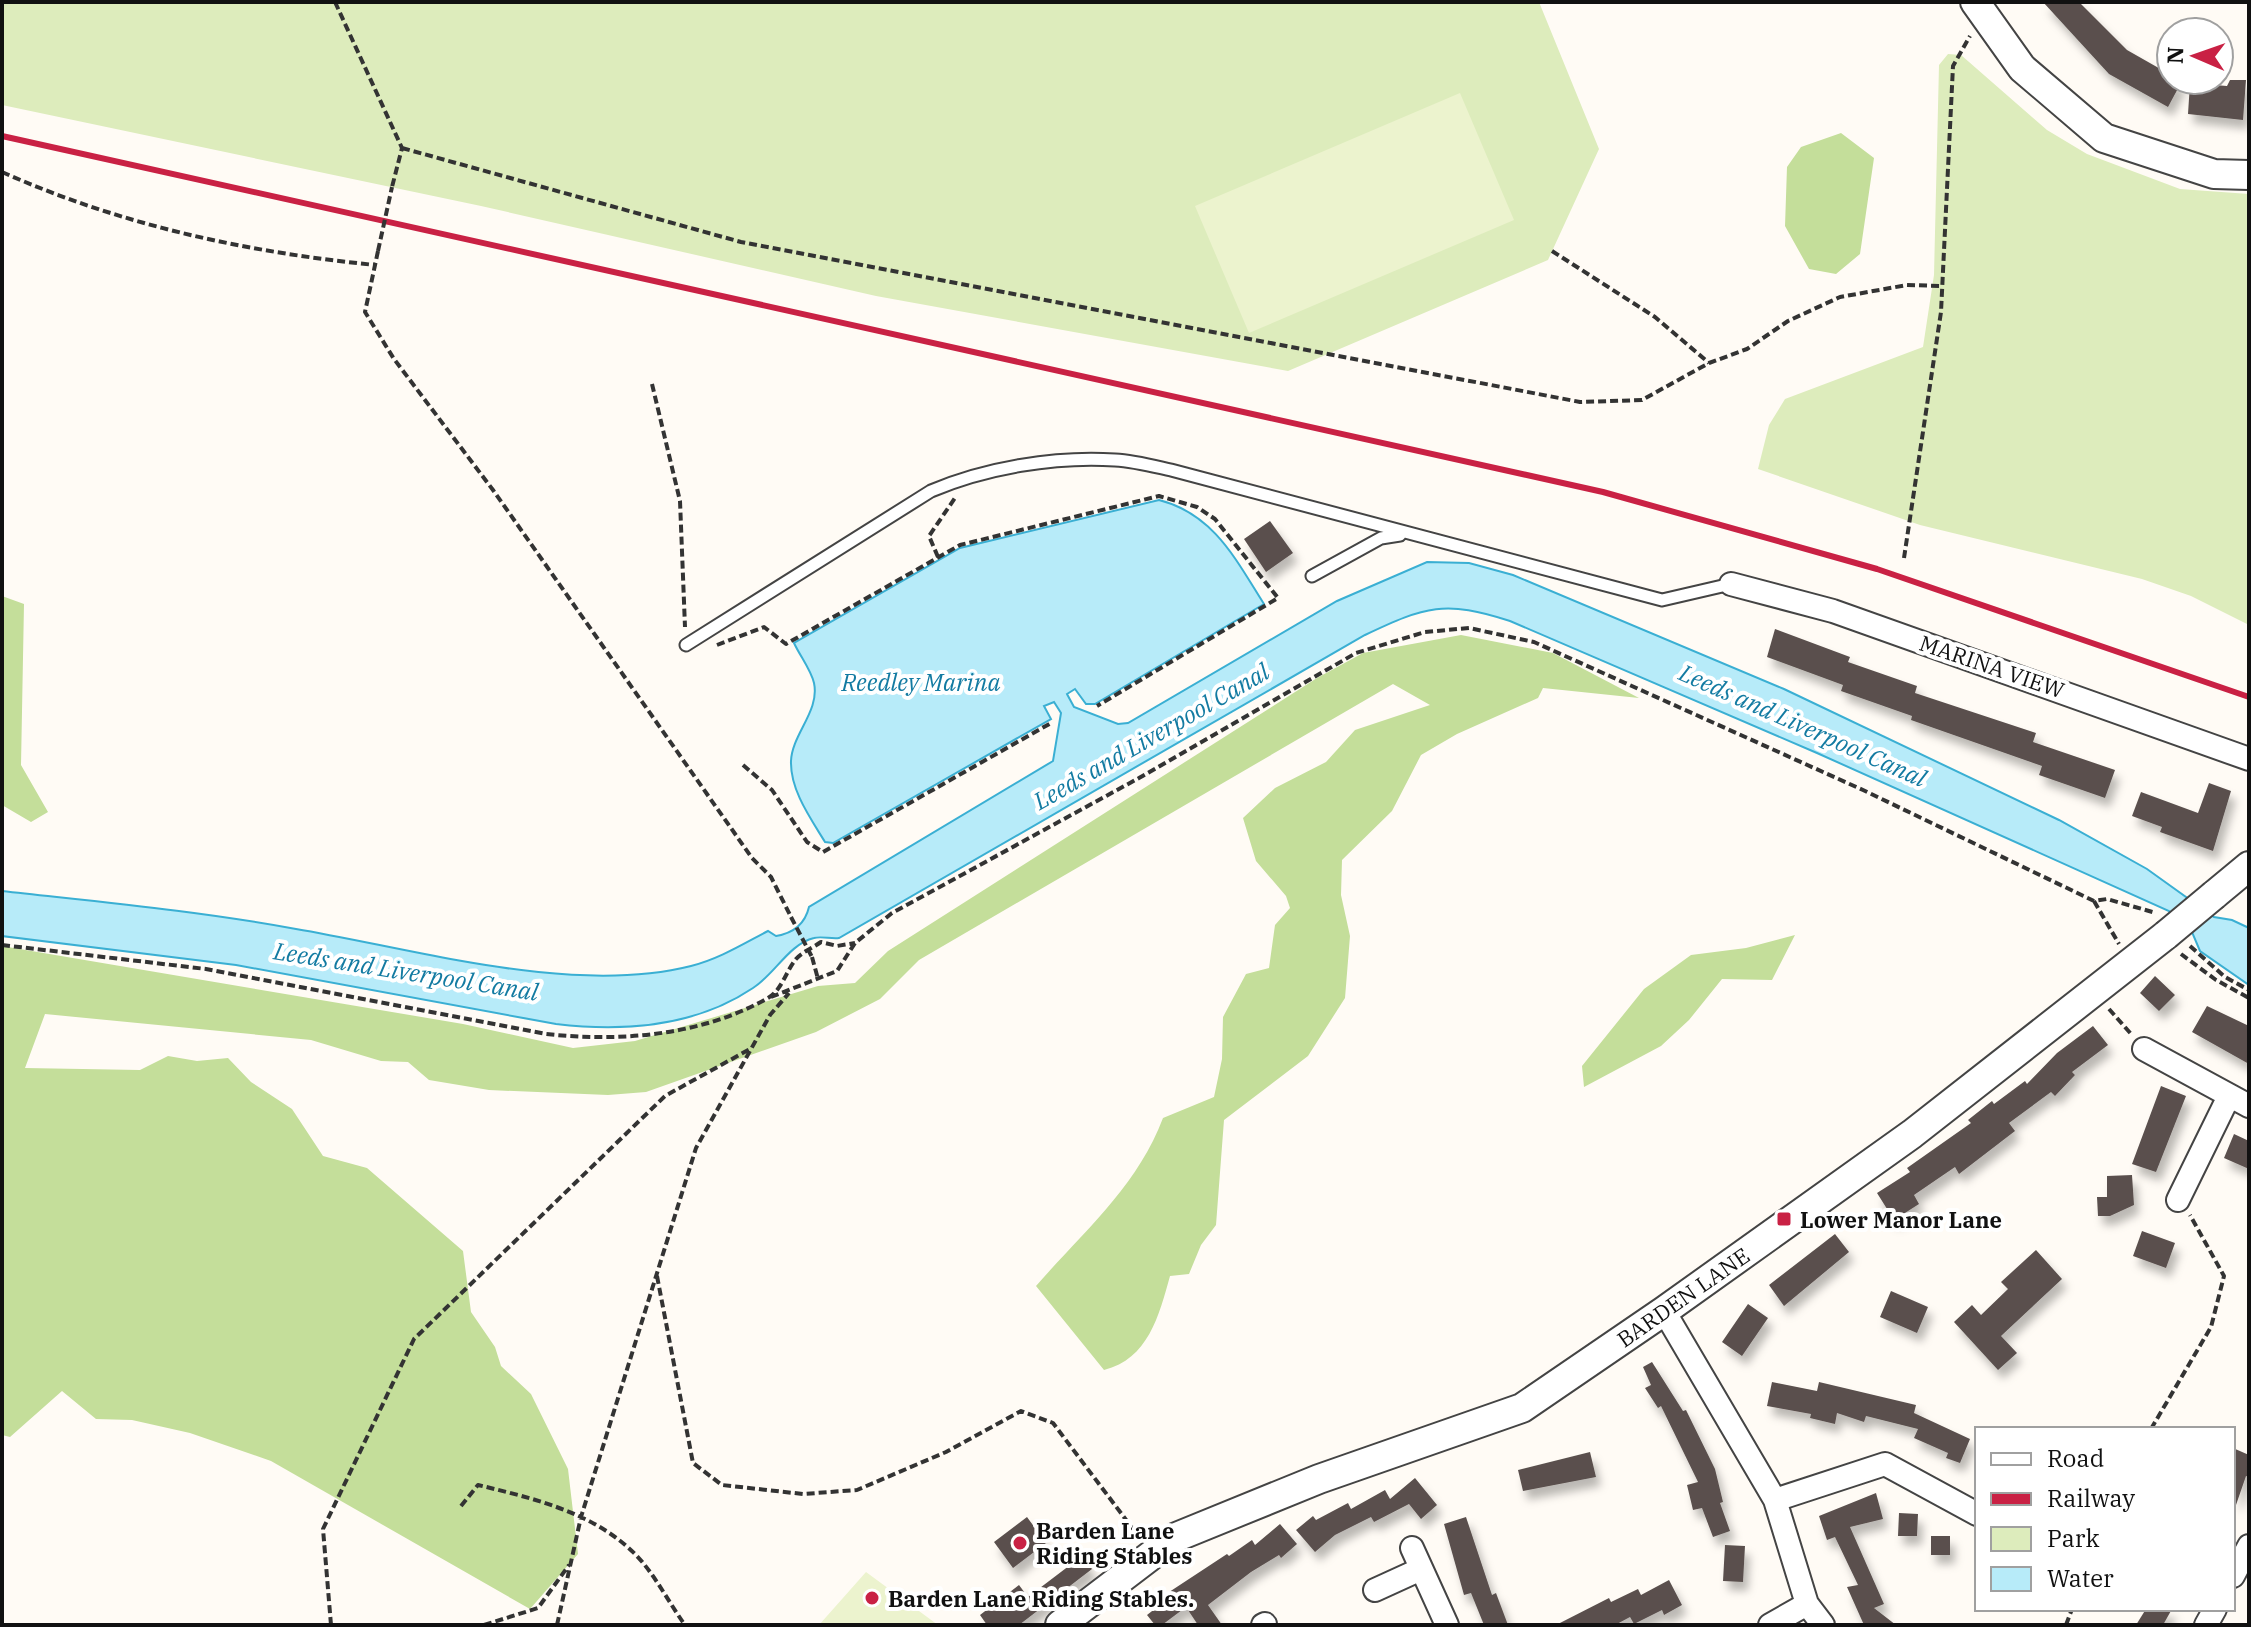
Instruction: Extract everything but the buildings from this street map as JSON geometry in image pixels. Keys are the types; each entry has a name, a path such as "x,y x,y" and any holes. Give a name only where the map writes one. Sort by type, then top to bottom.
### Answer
{"street":[{"path":"1979,7 2022,68 2104,138 2214,174 2249,175"},
{"name":"MARINA VIEW","path":"1731,584 1846,615 2249,759"},
{"name":"BARDEN LANE","path":"1060,1625 1174,1538 1319,1479 1522,1408 1912,1134 2130,963 2174,936 2214,895 2249,866"},
{"path":"2144,1049 2239,1101 2178,1200"},
{"path":"1664,1311 1775,1500 1807,1604 1823,1625"},
{"path":"1775,1500 1885,1464 1975,1513"},
{"path":"2235,1572 2249,1546"},
{"path":"1412,1548 1447,1625"},
{"path":"1375,1590 1421,1569"},
{"path":"1770,1625 1807,1604"}],"lane":[{"path":"686,645 890,513 931,491 969,478 1035,465 1115,460 1171,470 1662,600 1731,584"},
{"path":"1312,576 1381,538 1404,534"}],"path":[{"path":"335,2 402,148 365,312 394,359 493,490 752,858 771,877 812,957 818,979"},
{"path":"1904,558 1943,286 1953,66 1979,7"},
{"path":"402,148 741,242 1580,402 1642,400 1709,363 1747,349 1788,321 1840,297 1907,285 1943,286"},
{"path":"2,172 59,197 171,233 288,256 375,265"},
{"path":"1552,251 1655,317 1709,363"},
{"path":"652,384 680,501 685,627"},
{"path":"938,557 929,536 969,478"},
{"path":"714,647 764,627 786,644 960,545 1159,496 1197,507 1215,519 1278,598 1097,706"},
{"path":"2,945 206,969 501,1026 591,1039 676,1031 716,1020 837,971 855,943 892,913 1139,778 1356,653 1425,632 1469,628 1534,642 1863,790 2094,901 2130,963"},
{"path":"743,765 772,790 807,842 823,852 1051,723"},
{"path":"2094,901 2107,899 2174,936 2225,977 2249,990"},
{"path":"2174,936 2216,980 2249,998"},
{"path":"771,997 796,958 821,942 837,946 855,943"},
{"path":"557,1625 581,1517 696,1148 770,1015 791,991"},
{"path":"2094,992 2144,1049"},
{"path":"331,1625 323,1529 414,1339 665,1096 750,1049"},
{"path":"2152,1427 2211,1327 2224,1276 2197,1225 2178,1200"},
{"path":"657,1276 693,1463 722,1485 803,1494 857,1490 946,1452 1021,1411 1053,1423 1089,1466 1152,1554"},
{"path":"461,1506 478,1485 535,1499 581,1517 636,1555 685,1625"},
{"path":"484,1625 538,1608 571,1563"}],"green space":[{"path":"2,2 1539,2 1599,149 1548,260 1288,371 876,296 481,206 2,105"},
{"path":"1948,54 1961,55 2047,130 2087,154 2180,189 2249,194 2249,625 2191,596 2142,579 1920,525 1758,469 1769,425 1785,399 1923,347 1934,275 1939,65"},
{"path":"1460,93 1514,220 1249,333 1195,206"},
{"path":"1841,133 1874,158 1860,254 1836,274 1809,269 1785,226 1787,167 1801,147"},
{"path":"2,596 24,604 21,765 48,812 31,822 2,805"},
{"path":"1461,635 1553,653 1639,698 1543,688 1538,698 1457,734 1421,755 1392,811 1342,860 1341,895 1350,936 1345,998 1308,1056 1224,1120 1216,1225 1201,1245 1189,1274 1170,1276 1149,1334 1131,1356 1119,1364 1104,1370 1036,1286 1124,1187 1152,1143 1163,1118 1214,1097 1222,1059 1223,1017 1246,974 1269,968 1275,925 1290,908 1286,896 1256,861 1243,818 1275,788 1326,762 1355,730 1430,705 1393,684 919,960 880,999 816,1032 646,1092 608,1095 489,1090 429,1080 408,1062 381,1061 311,1040 45,1014 25,1068 140,1070 168,1056 197,1061 228,1058 251,1082 292,1109 323,1156 367,1168 463,1251 471,1312 495,1347 501,1366 531,1394 568,1469 578,1554 530,1609 271,1461 190,1433 132,1420 96,1419 62,1391 10,1437 2,1435 2,946 463,1024 573,1048 635,1041 818,986 855,983 888,951 1317,678 1363,653"},
{"path":"1795,935 1772,980 1722,979 1689,1020 1661,1046 1584,1087 1582,1066 1644,989 1691,955 1746,948"},
{"name":"Barden Lane Riding Stables.","path":"866,1572 938,1625 819,1625"}],"water":[{"path":"1159,500 1195,516 1209,527 1233,555 1264,604 1095,704 1086,704 1075,689 1067,694 1074,707 1118,724 1128,723 1337,601 1427,562 1469,563 1513,575 1784,689 2059,820 2147,869 2214,917 2232,920 2249,928 2249,985 2200,951 2192,932 2169,911 1817,753 1510,621 1452,609 1421,612 1365,635 839,938 817,937 805,941 753,988 731,1001 683,1019 607,1027 556,1024 236,965 2,936 2,891 223,917 494,966 596,976 645,974 691,966 721,955 768,931 776,936 788,933 802,923 809,907 1053,761 1061,713 1054,702 1044,706 1051,719 833,843 825,842 802,804 792,772 793,751 810,713 815,693 813,678 794,643 960,548"}],"railway":[{"path":"2,136 1603,492 1877,569 2249,697"}],"place":[{"name":"Lower Manor Lane","path":"1784,1219"},
{"name":"Barden Lane Riding Stables","path":"1020,1543"},
{"name":"Barden Lane Riding Stables.","path":"872,1598"}],"water label":[{"name":"Reedley Marina","path":"921,682"},
{"name":"Leeds and Liverpool Canal","path":"1803,725"},
{"name":"Leeds and Liverpool Canal","path":"1151,736"},
{"name":"Leeds and Liverpool Canal","path":"406,971"}]}
